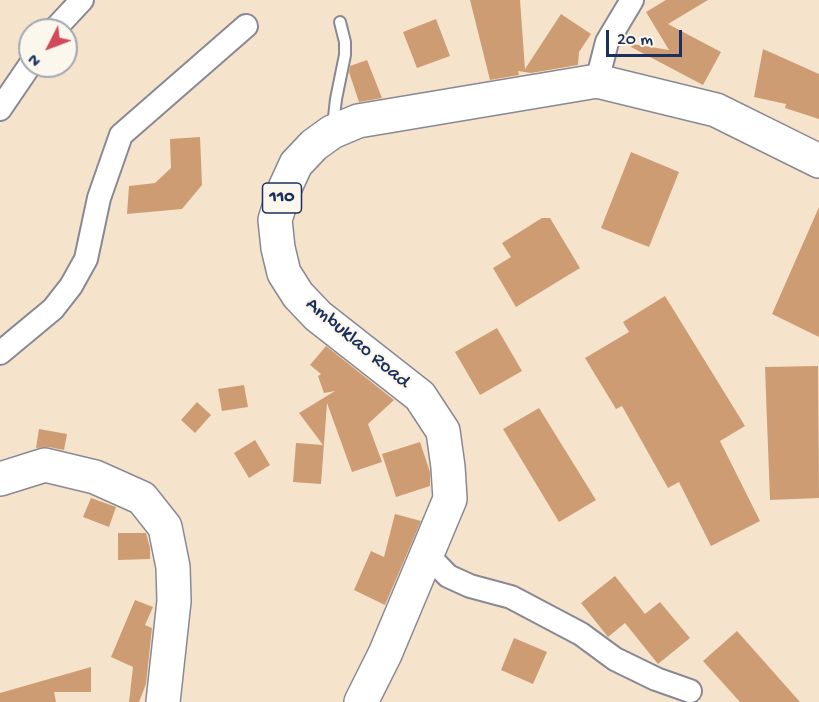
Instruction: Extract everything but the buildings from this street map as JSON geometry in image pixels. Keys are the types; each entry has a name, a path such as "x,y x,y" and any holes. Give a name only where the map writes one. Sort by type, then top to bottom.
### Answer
{"main road":[{"name":"Ambuklao Road","path":"361,702 385,654 450,499 448,467 443,431 420,396 318,316 298,295 284,273 275,220 285,188 296,164 314,145 332,132 358,121 597,81 716,111 819,161"},
{"path":"0,479 45,465 95,477 142,498 165,526 173,567 174,601 163,702"}],"street":[{"path":"65,18 82,0"},
{"path":"597,81 607,42 632,0"},
{"path":"0,353 53,309 71,286 86,259 99,198 121,135 246,26"},
{"path":"0,109 21,78"},
{"path":"427,554 448,576 470,586 511,597 581,634 615,659 656,679 690,691"}],"lane":[{"path":"332,132 345,55 345,42 340,22"}]}
